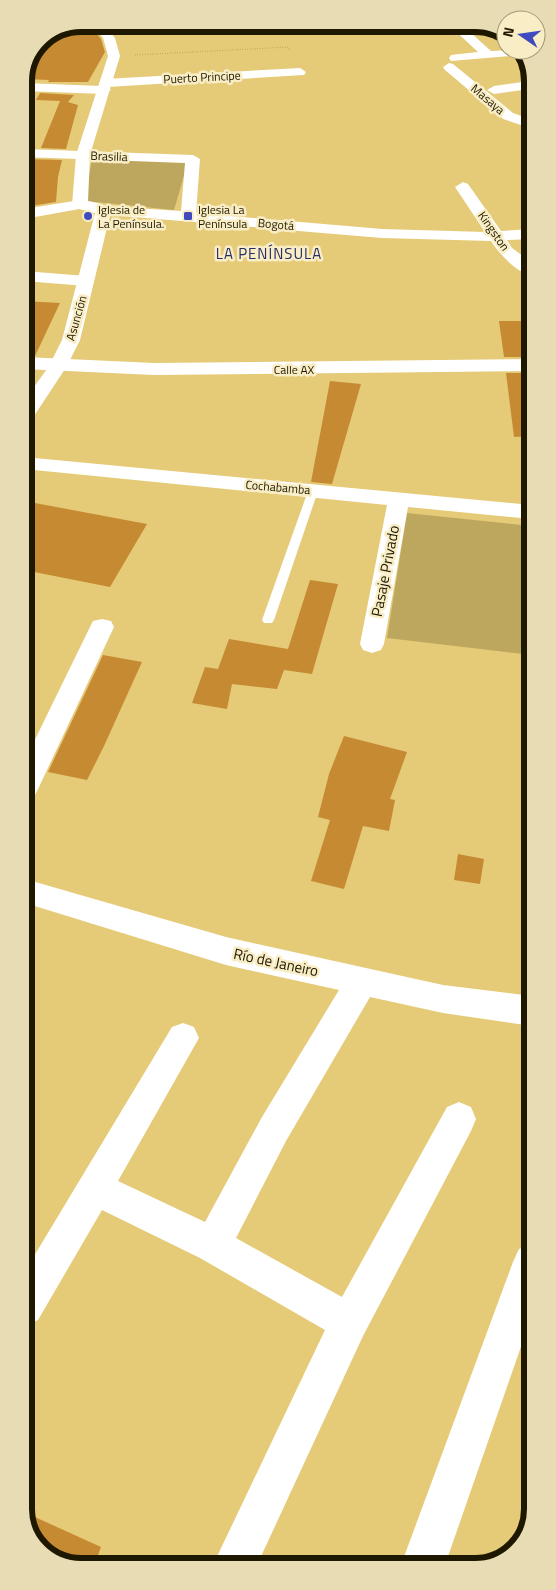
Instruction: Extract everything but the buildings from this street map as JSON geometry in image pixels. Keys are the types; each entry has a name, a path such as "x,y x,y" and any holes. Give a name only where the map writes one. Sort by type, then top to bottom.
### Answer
{"street":[{"path":"80,204 83,156 114,56 112,41 106,32"},
{"path":"464,33 488,55 496,54"},
{"name":"Masaya","path":"488,55 452,63 508,116 524,122"},
{"name":"Puerto Principe","path":"32,87 104,86 300,72"},
{"path":"494,90 524,86"},
{"name":"Brasilia","path":"32,153 193,160 188,216"},
{"name":"Kingston","path":"463,187 506,251 524,265"},
{"name":"Bogotá","path":"32,213 80,204 103,210 393,235 497,237 524,235"},
{"name":"Asunción","path":"32,404 58,366 71,340 103,210"},
{"path":"32,277 86,281"},
{"name":"Calle AX","path":"32,364 58,366 382,369 524,365"},
{"name":"Cochabamba","path":"32,464 524,511"},
{"name":"Pasaje Privado","path":"372,644 399,499"},
{"path":"32,772 102,627"},
{"name":"Río de Janeiro","path":"32,893 226,951 443,999 524,1010"},
{"path":"213,1245 274,1130 362,981"},
{"path":"32,1295 183,1038"},
{"path":"239,1557 349,1322 459,1120"},
{"path":"96,1189 213,1245 349,1322"},
{"path":"426,1558 524,1284"}],"lane":[{"path":"268,620 313,490"}],"path":[{"path":"114,56 288,47"}],"shaded area":[{"path":"92,158 188,162 174,210 85,201"},
{"path":"407,513 524,525 524,654 387,638"}],"place":[{"name":"Iglesia de La Península.","path":"88,216"},
{"name":"Iglesia La Península","path":"188,216"}],"district":[{"name":"LA PENÍNSULA","path":"269,253"}]}
